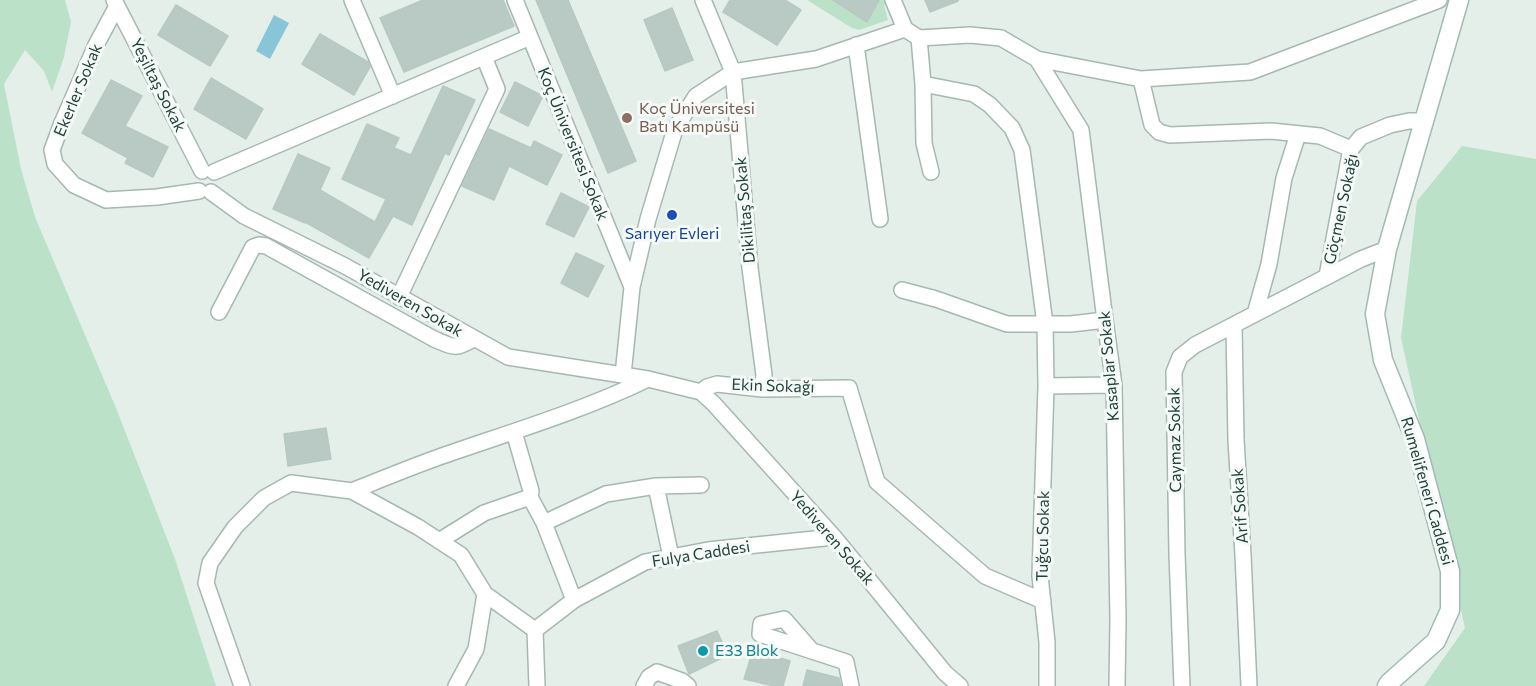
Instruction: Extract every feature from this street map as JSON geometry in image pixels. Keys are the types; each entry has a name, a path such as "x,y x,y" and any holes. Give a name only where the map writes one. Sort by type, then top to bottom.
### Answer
{"street":[{"path":"352,0 393,96"},
{"name":"Koç Üniversitesi Sokak","path":"515,0 632,287"},
{"name":"Dikilitaş Sokak","path":"702,0 733,72 750,268 764,375 762,390"},
{"path":"892,0 905,29 919,38 970,35 1001,38 1037,59 1141,79 1250,72 1439,0"},
{"name":"Rumelifeneri Caddesi","path":"1387,686 1436,641 1450,610 1450,571 1415,439 1383,360 1375,314 1387,249 1459,0"},
{"name":"Yeşiltaş Sokak","path":"116,3 208,172"},
{"name":"Ekerler Sokak","path":"116,3 62,123 52,150 55,164 74,185 106,200 205,191"},
{"path":"623,375 632,287 648,219 675,129 696,96 733,72 816,59 905,29"},
{"path":"208,172 530,38"},
{"path":"919,38 923,84 924,143 931,172"},
{"path":"856,45 880,219"},
{"path":"399,297 496,89 484,57"},
{"name":"Kasaplar Sokak","path":"1037,59 1081,130 1106,320 1114,385 1117,686"},
{"path":"1141,79 1152,125 1159,132 1170,135 1271,131 1320,136 1352,149"},
{"name":"Tuğcu Sokak","path":"923,84 974,94 990,105 1012,128 1022,150 1045,324 1046,386 1040,576 1047,642 1047,686"},
{"name":"Göçmen Sokağı","path":"1327,276 1352,149 1361,136 1390,125 1423,121"},
{"path":"1255,314 1269,264 1284,178 1298,134"},
{"path":"205,191 215,189 218,182 217,176 208,172"},
{"name":"Yediveren Sokak","path":"205,191 244,216 345,266 508,357 648,379 701,392 834,537 945,673 960,686"},
{"path":"219,312 253,247 259,245 266,246 434,339 460,347 473,339"},
{"name":"Caymaz Sokak","path":"1182,686 1174,372 1180,357 1195,345 1327,276 1360,259 1387,249"},
{"path":"902,290 936,299 1007,324 1071,324 1106,320"},
{"name":"Arif Sokak","path":"1233,326 1236,440 1249,686"},
{"path":"352,491 440,456 618,394 648,379"},
{"name":"Ekin Sokağı","path":"701,392 717,384 762,390 849,388 877,482 985,576 1043,601"},
{"path":"1046,386 1114,385"},
{"path":"514,432 531,491 530,497 544,523 574,600"},
{"path":"242,686 206,583 210,563 235,527 264,498 291,483 352,491 418,527 461,555 485,594 535,630 537,686"},
{"path":"544,523 606,494 656,486 701,486"},
{"path":"656,486 671,558"},
{"path":"440,541 484,513 530,497"},
{"name":"Fulya Caddesi","path":"535,630 574,600 645,562 708,550 834,537"},
{"path":"456,686 476,649 485,594"},
{"path":"812,651 846,662 851,686"},
{"path":"644,686 648,677 657,672 682,681 688,686"}],"green space":[{"path":"0,0 65,0 71,22 64,57 52,92 44,71 25,50 4,84 21,169 35,217 116,408 175,559 216,686 0,686"},
{"path":"807,0 886,0 887,3 884,5 888,20 859,30"},
{"path":"1462,146 1536,159 1536,686 1424,686 1465,628 1401,338 1417,201"}],"water":[{"path":"274,15 289,23 270,59 256,51"}],"building":[{"path":"423,0 503,0 514,26 404,72 380,18"},
{"path":"536,0 568,0 636,161 608,173"},
{"path":"730,0 785,0 801,10 777,45 723,12"},
{"path":"833,0 879,0 867,22"},
{"path":"925,0 958,0 958,1 930,12"},
{"path":"176,5 228,36 210,66 158,35"},
{"path":"672,8 693,60 665,71 644,20"},
{"path":"320,34 368,62 370,67 354,95 302,64"},
{"path":"211,78 263,109 246,139 194,109"},
{"path":"111,80 142,96 125,126 168,147 153,177 125,163 128,158 82,133"},
{"path":"515,82 543,96 528,126 500,112"},
{"path":"443,86 475,100 449,155 445,153 412,225 393,216 369,258 305,222 273,209 298,154 330,168 320,190 375,222 386,199 342,179 367,124 399,138 394,148 411,155"},
{"path":"489,129 531,148 534,141 562,155 547,185 509,166 494,200 462,186"},
{"path":"561,193 589,207 574,237 546,224"},
{"path":"576,253 604,266 588,297 561,283"},
{"path":"326,428 331,459 288,466 284,434"},
{"name":"E33 Blok","path":"717,631 728,655 689,674 678,646"},
{"path":"753,650 790,661 783,686 744,679"},
{"path":"807,670 839,678 841,686 803,686"}],"place":[{"name":"Koç Üniversitesi Batı Kampüsü","path":"627,118"},
{"name":"Sarıyer Evleri","path":"672,215"},
{"name":"E33 Blok","path":"703,651"}]}
